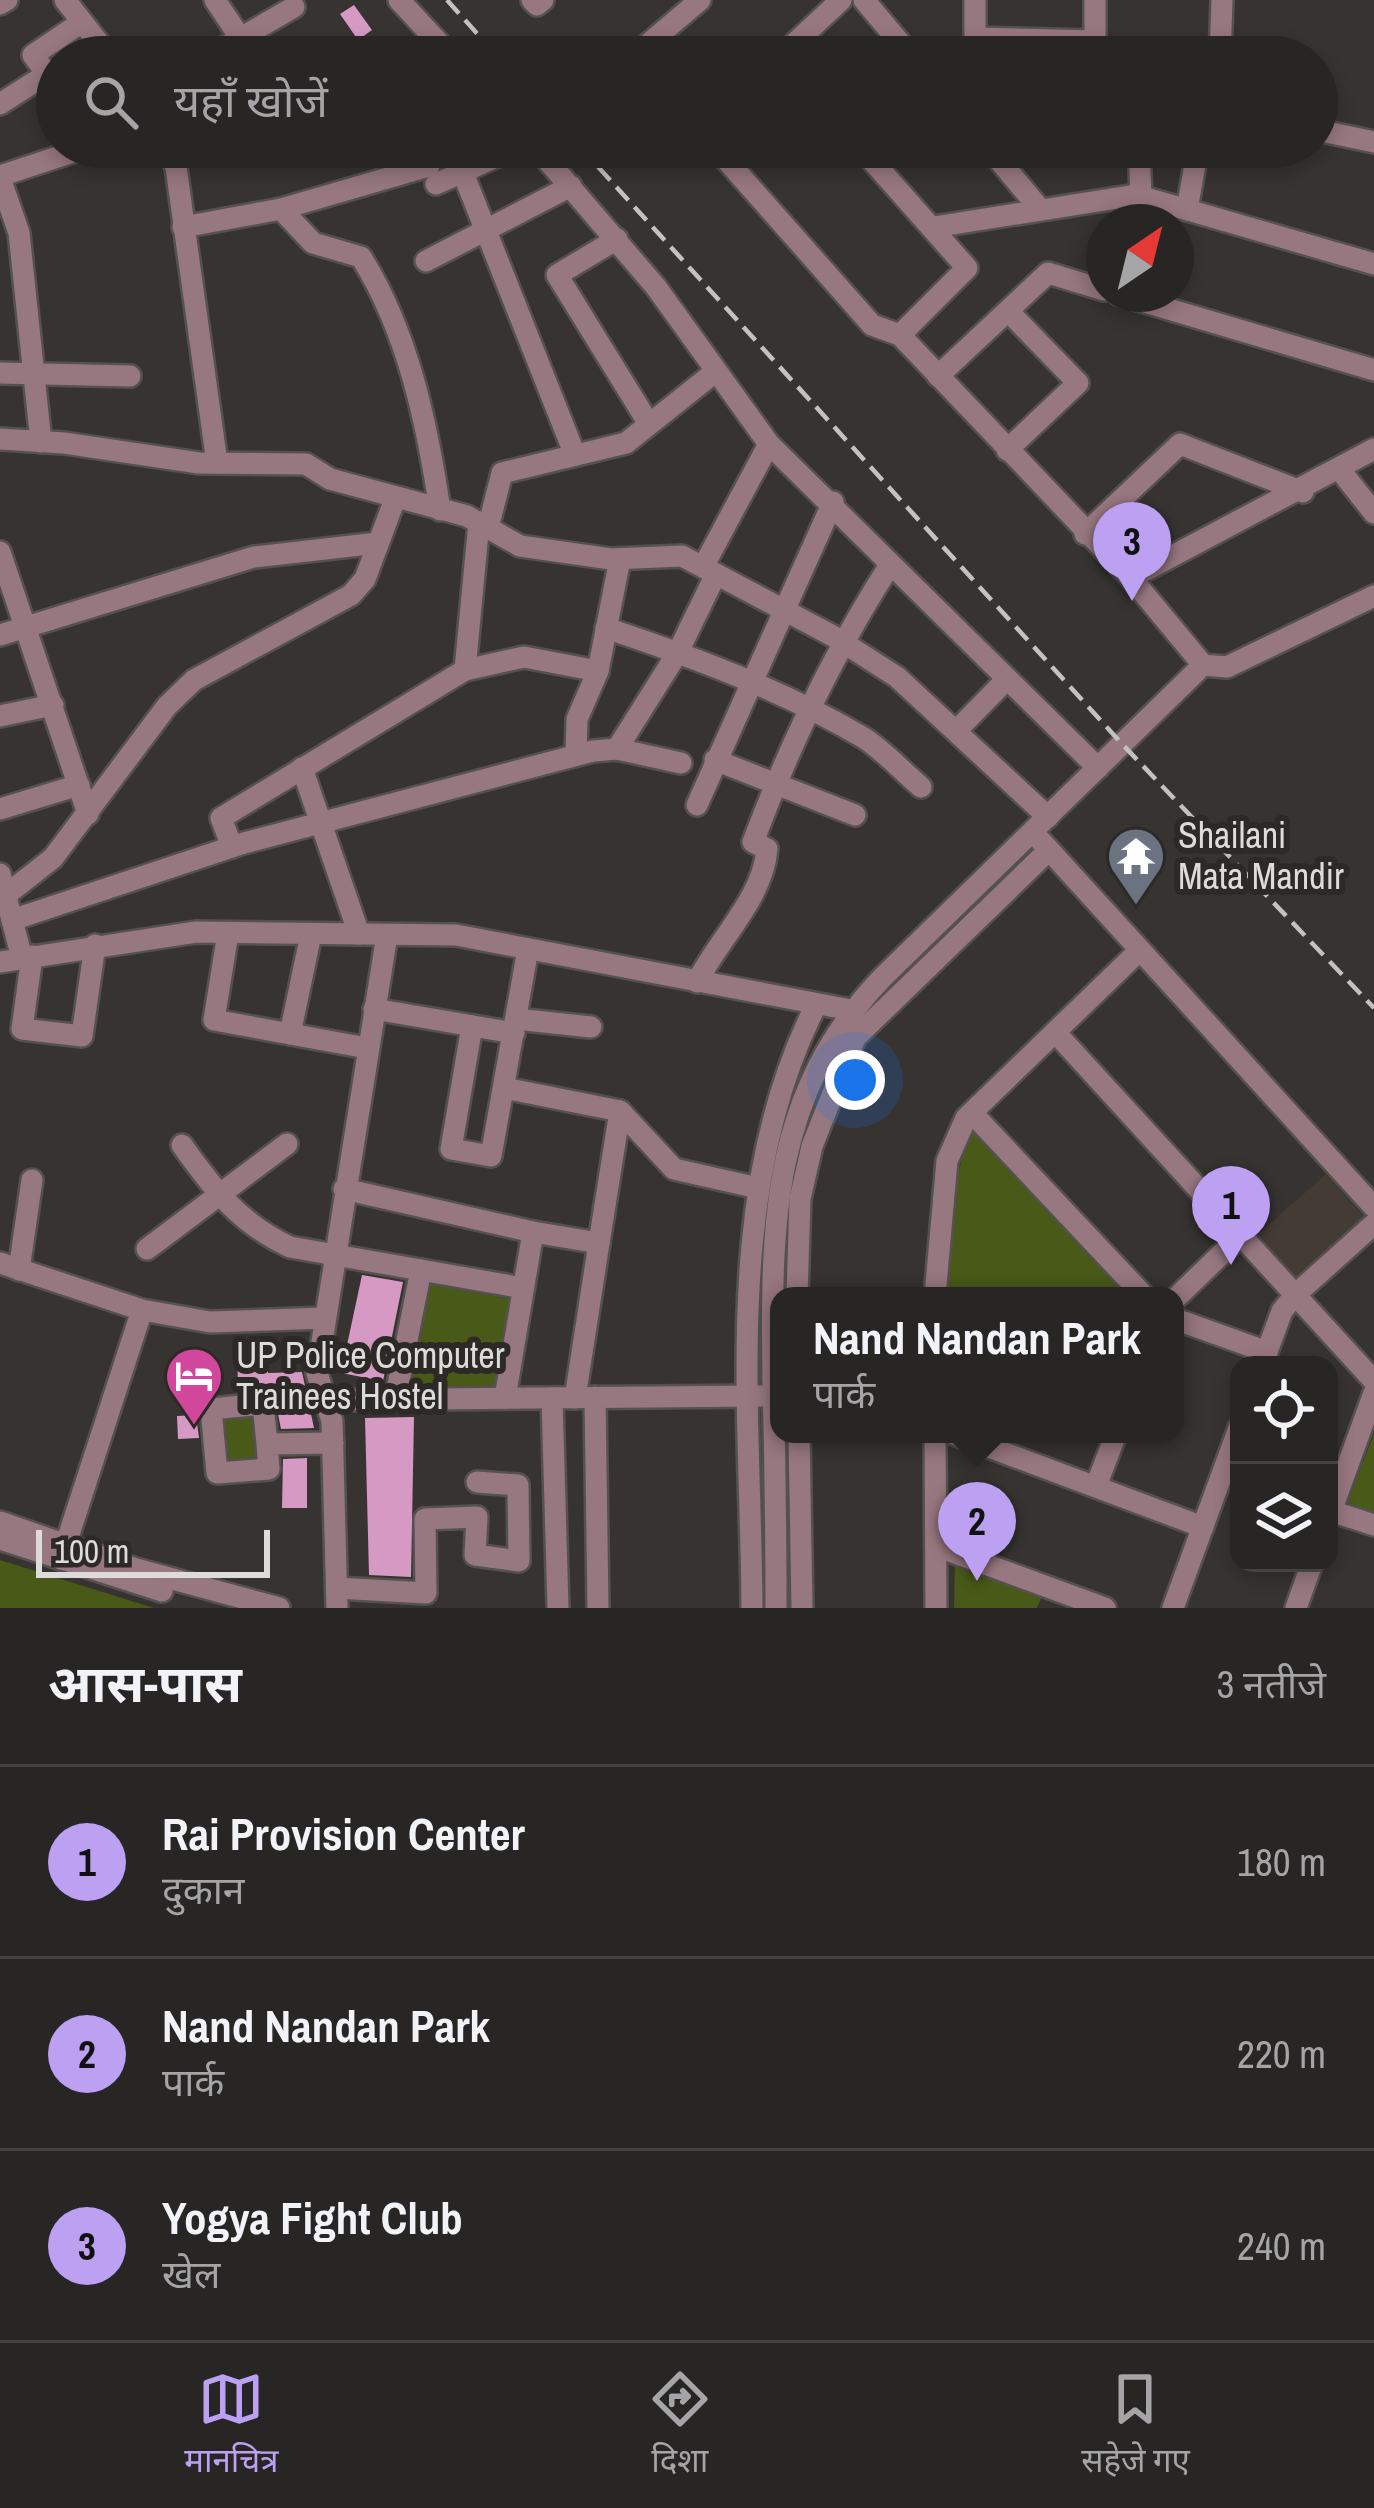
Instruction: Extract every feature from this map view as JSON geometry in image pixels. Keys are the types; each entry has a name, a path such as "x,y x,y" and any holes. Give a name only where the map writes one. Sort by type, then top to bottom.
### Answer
{"street":[{"path":"64,0 93,36"},
{"path":"215,0 239,35 294,7"},
{"path":"398,0 432,36"},
{"path":"658,36 700,0"},
{"path":"802,36 841,0"},
{"path":"864,0 894,36"},
{"path":"975,0 975,36"},
{"path":"1095,0 1095,36"},
{"path":"1221,36 1222,0"},
{"path":"62,36 82,22"},
{"path":"0,104 36,81"},
{"path":"1338,134 1374,142"},
{"path":"36,165 0,177 20,233 40,442"},
{"path":"171,168 218,464"},
{"path":"183,226 474,168"},
{"path":"555,168 617,239 769,444 1098,768"},
{"path":"734,168 872,325 900,334 1131,578 1203,665 1227,667 1374,596"},
{"path":"879,168 967,268 900,334"},
{"path":"1006,168 1040,208"},
{"path":"1139,204 1140,168"},
{"path":"1188,204 1194,168"},
{"path":"463,173 575,455"},
{"path":"426,261 487,234 572,186"},
{"path":"934,227 1040,208 1142,197 1166,204"},
{"path":"281,209 313,243 361,257 384,293 416,385 440,510"},
{"path":"1194,212 1374,264"},
{"path":"617,239 557,274 649,424"},
{"path":"938,376 1048,273 1086,285"},
{"path":"1007,450 1078,383 1008,311"},
{"path":"1179,312 1374,370"},
{"path":"465,670 483,525 502,473 626,443 715,372"},
{"path":"0,373 130,376"},
{"path":"0,440 218,464 306,464 329,478 483,525 520,546 620,559 682,556 842,641 897,677 958,730 1040,825 1049,850 1374,1208"},
{"path":"617,749 678,652 769,444"},
{"path":"1085,534 1180,444 1303,492"},
{"path":"1131,578 1303,492 1374,449"},
{"path":"1340,470 1374,514"},
{"path":"95,945 82,1036 22,1029 18,959 3,885 53,858 167,706 194,680 351,595 365,579 395,499"},
{"path":"697,805 747,683 832,502"},
{"path":"0,635 254,557 378,544"},
{"path":"0,552 88,814"},
{"path":"576,755 578,719 598,671 620,559"},
{"path":"698,982 728,927 764,880 766,849 753,842 776,782 842,641 890,565"},
{"path":"606,628 678,652 809,710 867,740 920,787"},
{"path":"232,847 221,818 465,670 524,657 598,671"},
{"path":"776,1287 776,1190 818,1063 851,1010 1203,665"},
{"path":"958,730 1007,679"},
{"path":"0,716 53,705"},
{"path":"12,920 232,847 576,755 617,749 681,764"},
{"path":"715,760 855,815"},
{"path":"302,768 359,934"},
{"path":"0,809 79,785"},
{"path":"797,1287 800,1199 812,1146 855,1038 1049,850"},
{"path":"228,933 214,1020 367,1048"},
{"path":"290,1034 310,934"},
{"path":"387,935 317,1373 333,1443 337,1598 426,1593 425,1519 477,1517 475,1556 519,1561 518,1485 477,1482"},
{"path":"18,959 148,936 456,935 851,1010"},
{"path":"472,1025 451,1149 491,1156 528,949"},
{"path":"936,1287 946,1161 972,1112 1140,950"},
{"path":"776,1608 749,1260 758,1188 780,1088 816,1005"},
{"path":"374,1009 472,1025 591,1027"},
{"path":"1055,1032 1374,1381"},
{"path":"504,1088 620,1111 674,1169 758,1188"},
{"path":"558,1608 574,1398 620,1111"},
{"path":"972,1112 1136,1287"},
{"path":"147,1249 286,1144"},
{"path":"182,1145 218,1196 255,1231 290,1247 523,1288"},
{"path":"32,1180 9,1266 142,1310 210,1322 325,1318"},
{"path":"344,1189 599,1243"},
{"path":"1265,1356 1282,1312 1295,1294 1374,1225"},
{"path":"505,1398 533,1232"},
{"path":"1184,1290 1241,1235"},
{"path":"395,1400 422,1270"},
{"path":"63,1552 142,1310"},
{"path":"1184,1323 1257,1356"},
{"path":"752,1608 762,1395 770,1340"},
{"path":"1338,1492 1374,1393"},
{"path":"326,1400 762,1395"},
{"path":"574,1398 598,1608"},
{"path":"267,1444 333,1443"},
{"path":"799,1443 802,1608"},
{"path":"935,1443 936,1608"},
{"path":"979,1443 1203,1527"},
{"path":"1096,1486 1112,1443"},
{"path":"1173,1608 1230,1453"},
{"path":"1338,1516 1374,1525"},
{"path":"0,1522 63,1552 227,1608"},
{"path":"0,1539 279,1608"},
{"path":"936,1546 1050,1599 1106,1608"},
{"path":"1296,1608 1309,1572"}],"shaded area":[{"path":"1326,1174 1364,1217 1294,1278 1256,1236"}],"green space":[{"path":"973,1128 1119,1287 944,1287 959,1168"},
{"path":"427,1283 514,1300 499,1388 408,1388"},
{"path":"260,1408 265,1466 220,1470 215,1412"},
{"path":"1374,1434 1374,1512 1347,1503"},
{"path":"0,1560 154,1608 0,1608"},
{"path":"955,1566 1042,1596 1037,1608 954,1608"}],"building":[{"path":"354,5 372,30 355,36 340,14"},
{"path":"362,1275 403,1282 383,1381 341,1373"},
{"path":"267,1338 268,1373 302,1372 314,1428 281,1429 274,1394 263,1389 238,1391 237,1339"},
{"path":"196,1415 199,1438 178,1439 177,1416"},
{"path":"414,1417 411,1577 369,1575 365,1418"},
{"path":"307,1458 307,1508 282,1508 283,1459"}],"railway":[{"path":"447,0 479,36"},
{"path":"599,168 1123,745 1374,1008"}],"place":[{"name":"Yogya Fight Club","path":"1132,601"},
{"name":"Shailani Mata Mandir","path":"1136,907"},
{"name":"Rai Provision Center","path":"1231,1265"},
{"name":"UP Police Computer Trainees Hostel","path":"194,1427"},
{"name":"Nand Nandan Park","path":"977,1581"}]}
